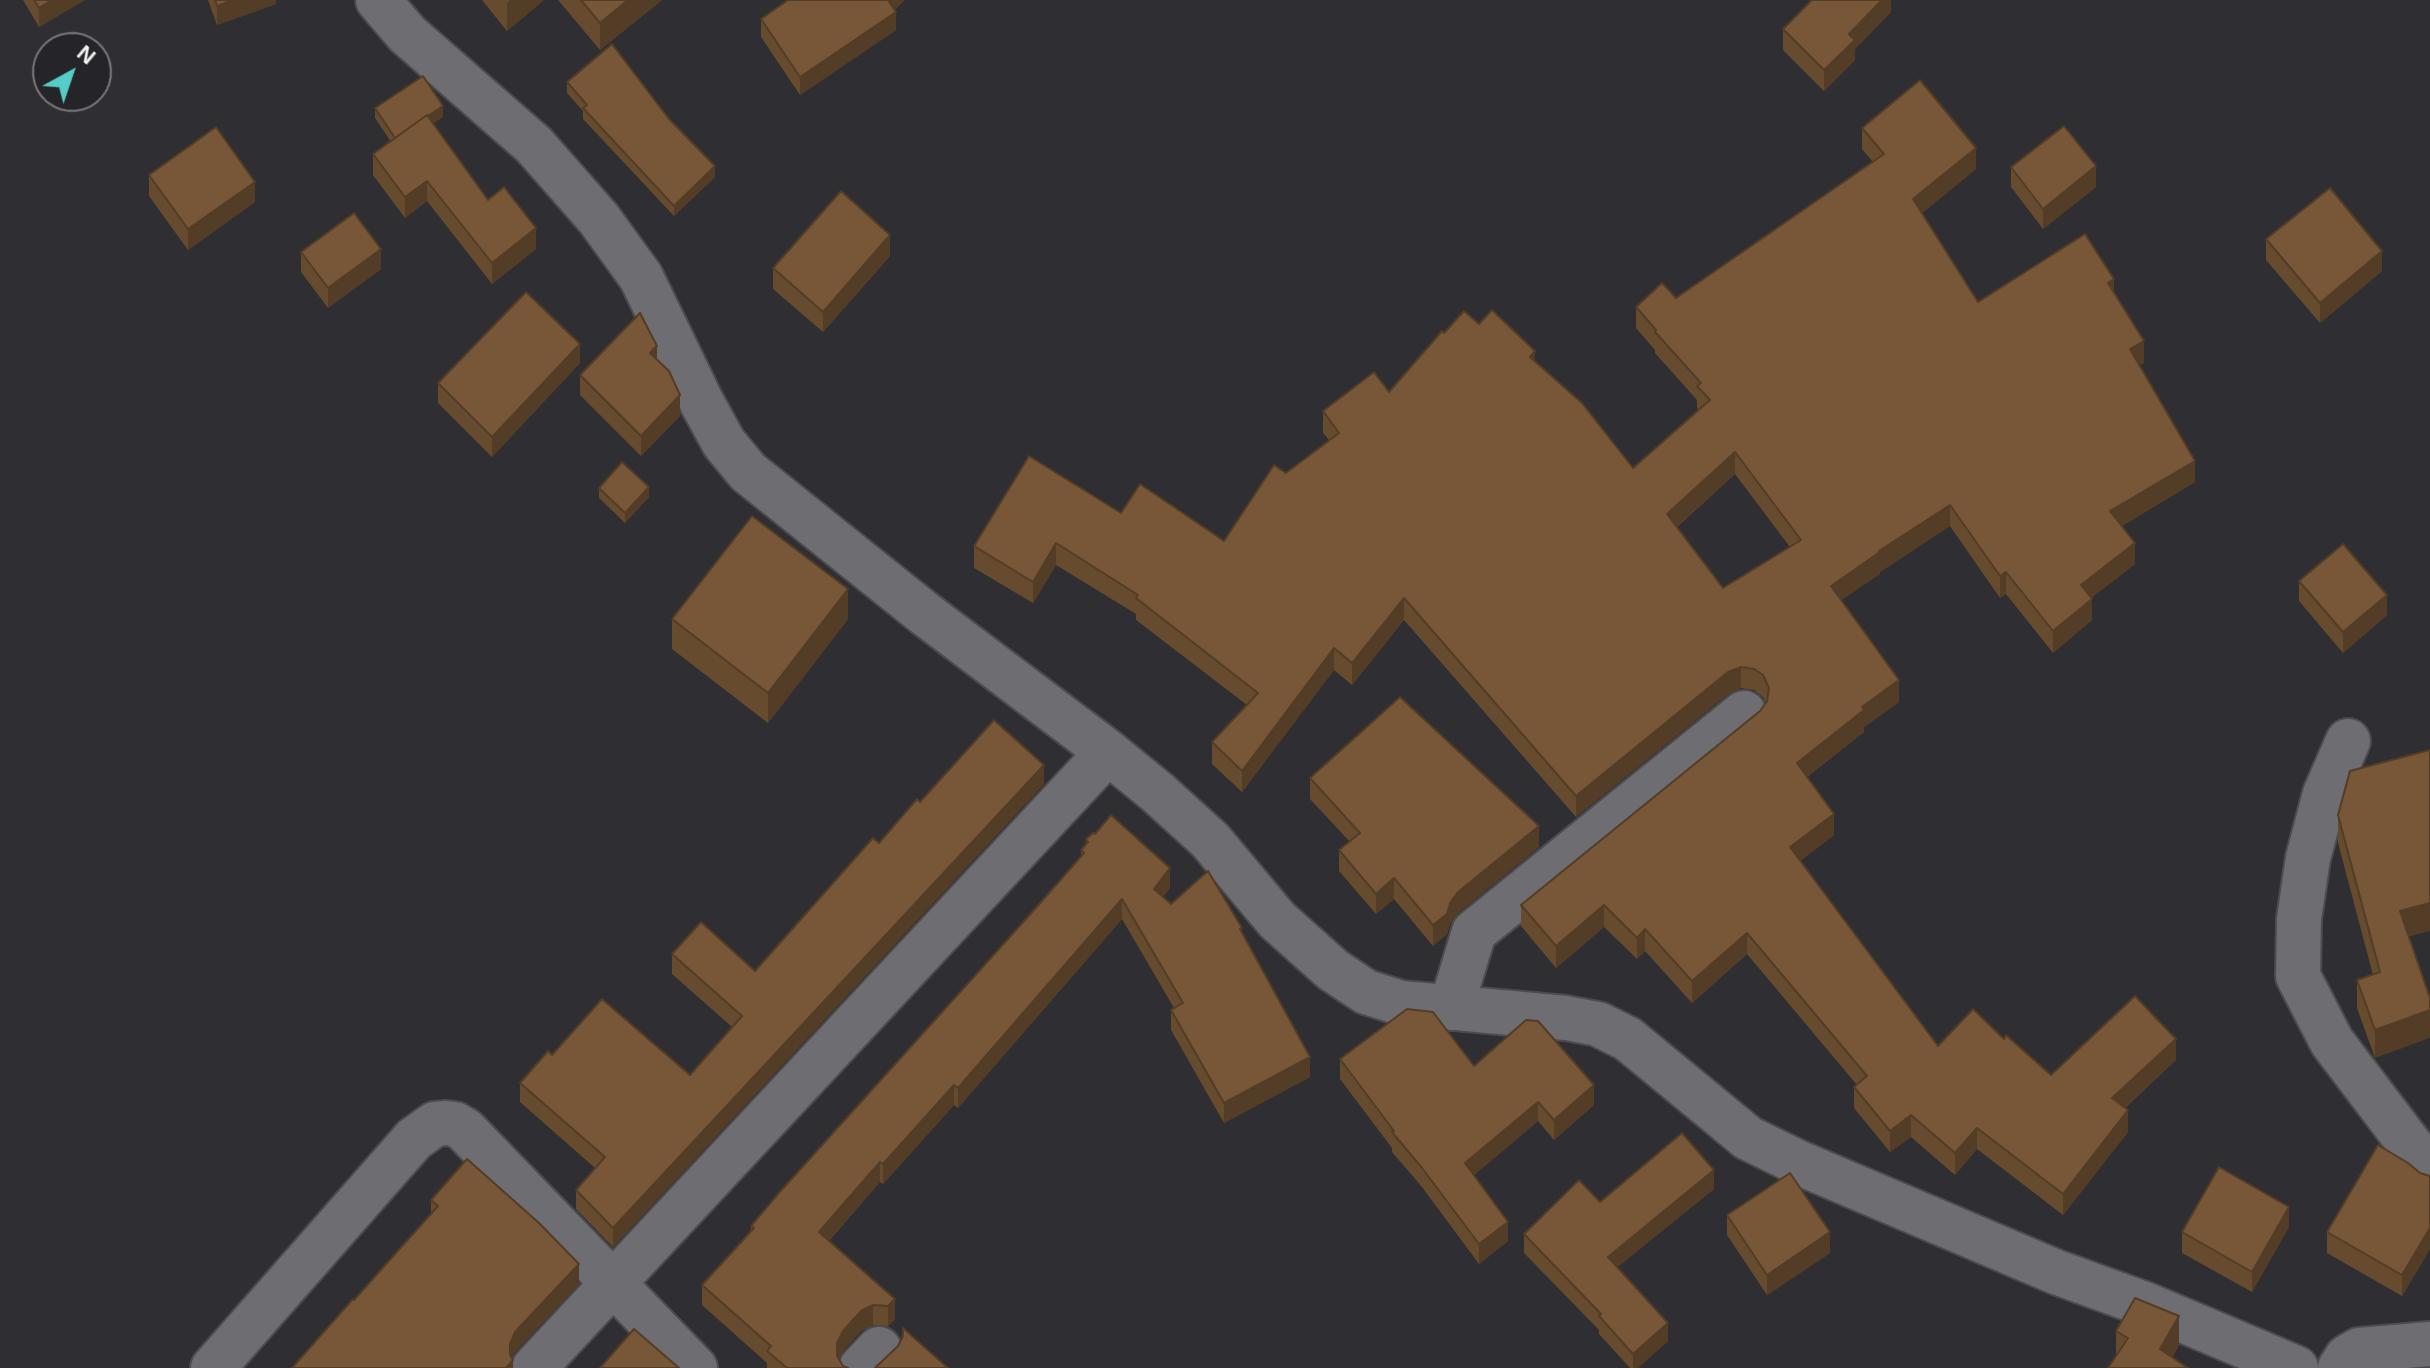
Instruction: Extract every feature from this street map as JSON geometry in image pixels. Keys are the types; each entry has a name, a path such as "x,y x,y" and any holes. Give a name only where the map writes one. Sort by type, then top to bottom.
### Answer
{"street":[{"path":"378,0 407,34 534,145 599,219 641,277 724,443 748,472 924,613 1108,752 1210,840 1277,920 1333,970 1366,992 1401,1003 1566,1018 1598,1024 1628,1039 1748,1138 2056,1272 2147,1305 2296,1368"},
{"path":"1451,1008 1474,932 1744,713"},
{"path":"2348,741 2325,794 2308,858 2299,919 2298,976 2332,1042 2430,1171"},
{"path":"534,1368 1108,752"},
{"path":"213,1368 414,1139 435,1124 455,1124 465,1130 695,1368"},
{"path":"2340,1368 2347,1357 2359,1350 2430,1344"}],"building":[{"path":"34,0 52,0 39,8"},
{"path":"215,0 233,0 217,6"},
{"path":"581,0 628,0 600,23"},
{"path":"788,0 888,0 896,12 800,77 761,19"},
{"path":"1812,0 1882,0 1849,34 1855,40 1824,70 1783,29"},
{"path":"612,44 669,119 715,166 674,206 583,108 587,105 567,82"},
{"path":"423,76 443,106 395,138 375,108"},
{"path":"1920,80 1976,148 1913,199 1978,302 2085,234 2114,279 2108,283 2144,341 2130,349 2195,461 2110,511 2135,543 2081,585 2092,599 2053,631 2006,572 2000,576 1950,505 1831,586 1899,680 1862,707 1864,710 1797,763 1834,814 1790,847 1938,1046 1973,1009 2004,1039 2006,1035 2051,1075 2135,996 2176,1039 2112,1098 2128,1110 2063,1194 1977,1128 1955,1153 1911,1115 1890,1131 1854,1087 1867,1076 1747,933 1692,981 1645,929 1637,938 1604,905 1556,946 1521,905 1760,711 1767,701 1769,688 1763,675 1754,669 1741,667 1728,672 1576,796 1404,598 1352,663 1334,648 1242,771 1212,742 1258,693 1136,598 1138,595 1056,543 1033,582 974,546 1029,456 1121,513 1140,484 1224,541 1274,465 1286,473 1339,433 1323,411 1374,372 1389,392 1442,331 1444,333 1464,311 1479,324 1492,310 1535,351 1530,357 1582,403 1633,468 1710,400 1697,386 1701,383 1636,307 1662,283 1676,298 1884,154 1862,128","holes":["1735,452 1801,540 1723,588 1667,514"]},
{"path":"427,115 488,200 504,187 536,228 492,263 427,181 405,197 373,154"},
{"path":"2064,126 2096,166 2043,209 2011,167"},
{"path":"216,127 255,182 188,229 149,175"},
{"path":"2330,188 2382,251 2320,303 2266,239"},
{"path":"841,191 890,235 823,312 773,268"},
{"path":"354,213 381,249 328,288 301,252"},
{"path":"526,292 580,344 492,437 438,383"},
{"path":"640,313 657,346 650,353 669,371 680,395 641,436 580,375"},
{"path":"622,462 649,487 625,513 599,488"},
{"path":"752,516 848,589 768,693 672,619"},
{"path":"2343,544 2387,595 2343,632 2299,581"},
{"path":"1400,697 1539,826 1458,892 1447,914 1433,925 1394,878 1376,894 1339,850 1360,833 1310,778"},
{"path":"994,720 1044,765 613,1228 576,1190 605,1157 520,1083 548,1051 552,1055 602,999 690,1075 742,1016 672,954 701,922 755,971 873,838 879,843"},
{"path":"2430,750 2430,903 2400,911 2430,998 2430,1010 2375,1030 2357,980 2380,972 2338,815 2350,771"},
{"path":"1111,815 1170,868 1154,889 1171,904 1208,871 1242,928 1310,1057 1224,1103 1171,1010 1183,1003 1122,899 958,1088 954,1085 883,1164 880,1162 819,1232 895,1299 888,1306 873,1305 861,1311 843,1331 837,1343 837,1356 848,1368 787,1368 767,1351 771,1346 702,1285 754,1228 751,1226 778,1194 1084,853 1081,850 1088,842 1086,839 1095,834"},
{"path":"1407,1009 1433,1012 1474,1066 1526,1020 1538,1021 1594,1085 1554,1120 1538,1102 1465,1163 1508,1222 1479,1244 1340,1059"},
{"path":"1682,1133 1714,1170 1608,1257 1668,1323 1633,1354 1599,1316 1601,1314 1524,1234 1579,1180 1600,1202"},
{"path":"2378,1145 2420,1173 2430,1176 2430,1228 2402,1275 2327,1232"},
{"path":"467,1159 539,1223 579,1264 515,1332 510,1344 513,1360 506,1368 292,1368 438,1206 431,1200"},
{"path":"2219,1167 2289,1207 2252,1272 2182,1232"},
{"path":"1790,1173 1830,1232 1767,1275 1727,1215"},
{"path":"2135,1298 2179,1316 2160,1349 2188,1368 2108,1368 2128,1338 2116,1331"},
{"path":"903,1328 948,1368 875,1368 898,1346"},
{"path":"634,1329 679,1368 600,1368"}]}
